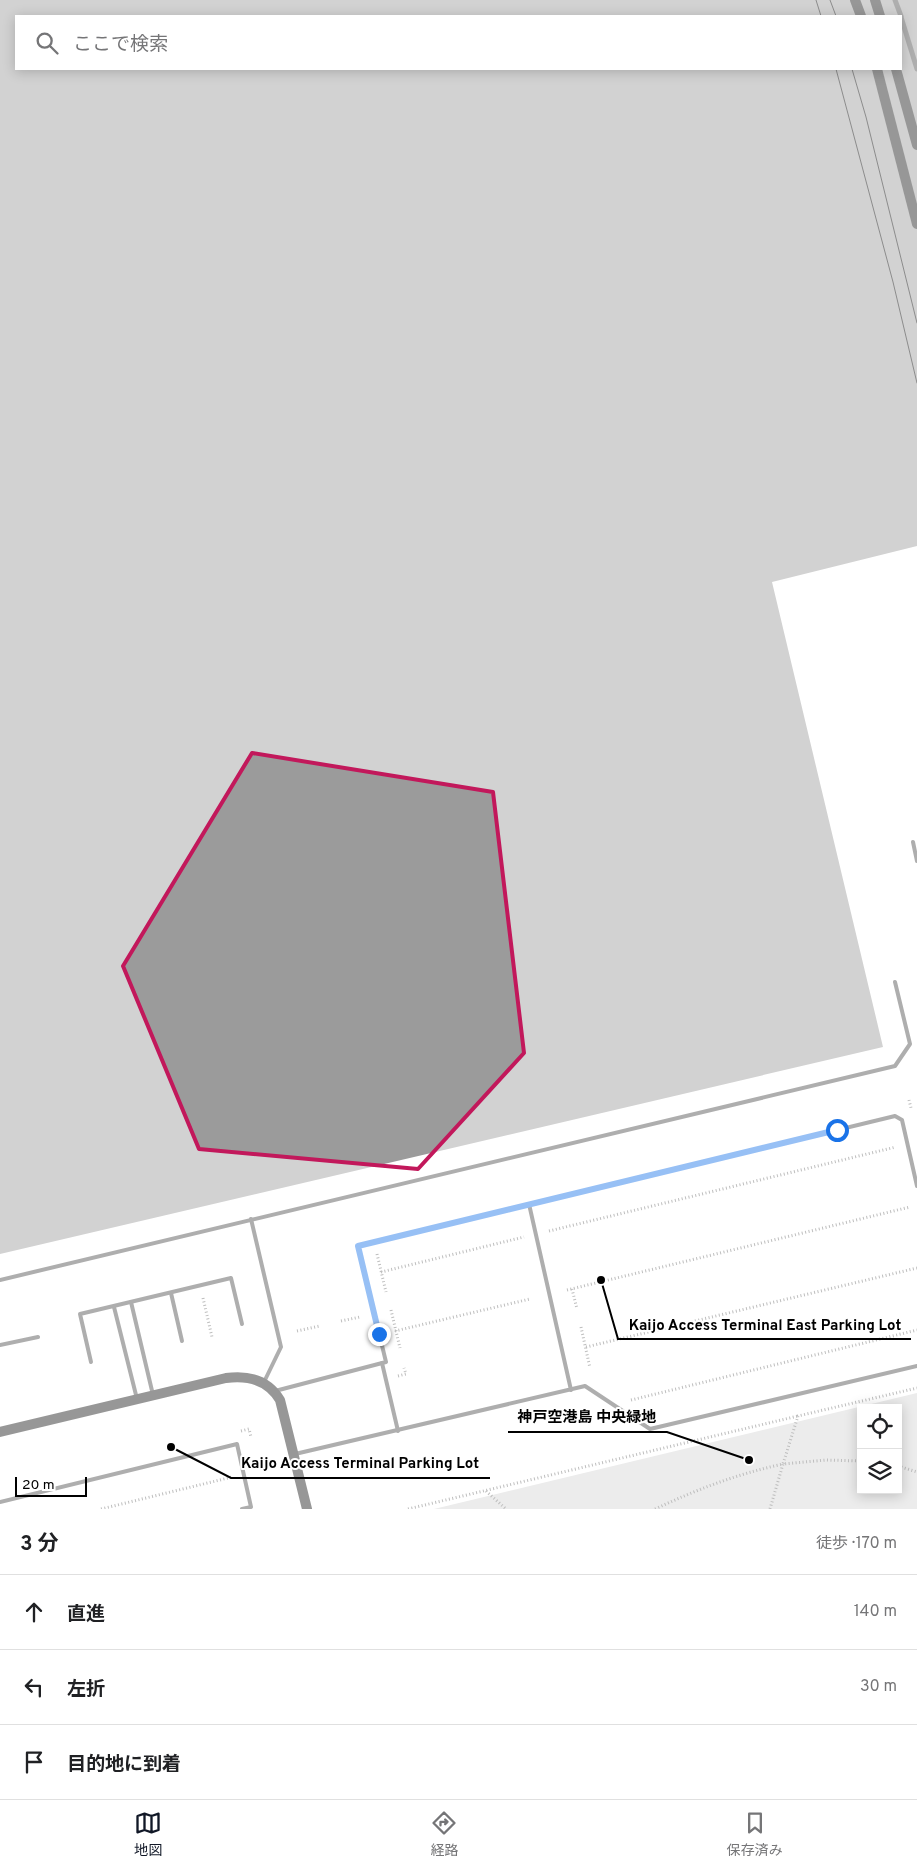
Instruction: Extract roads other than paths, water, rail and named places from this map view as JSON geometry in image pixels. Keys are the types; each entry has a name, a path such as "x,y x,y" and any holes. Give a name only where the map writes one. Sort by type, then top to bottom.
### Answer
{"street":[{"path":"855,0 860,15"},
{"path":"875,0 880,15"},
{"path":"895,0 901,15"},
{"path":"902,19 917,69"},
{"path":"877,70 917,224"},
{"path":"896,70 917,145"},
{"path":"0,1432 236,1377 263,1382 275,1391 280,1400 307,1509"}],"lane":[{"path":"913,842 917,861"},
{"path":"0,1280 895,1066 910,1044 895,982"},
{"path":"275,1391 386,1362 358,1246 895,1116 902,1120 917,1186"},
{"path":"529,1204 571,1390"},
{"path":"251,1219 281,1347 263,1382"},
{"path":"91,1362 80,1314 231,1278 242,1324"},
{"path":"171,1292 182,1341"},
{"path":"131,1302 153,1395"},
{"path":"114,1307 136,1399"},
{"path":"0,1345 38,1337"},
{"path":"382,1363 398,1431"},
{"path":"294,1454 585,1386 650,1429 917,1366"},
{"path":"0,1502 237,1444 251,1507 242,1509"}],"tram line":[{"path":"816,0 821,15"},
{"path":"830,0 836,15"},
{"path":"836,70 893,282 917,383"},
{"path":"852,70 866,117 917,323"}],"place":[{"name":"Kaijo Access Terminal East Parking Lot","path":"601,1280"},
{"name":"Kaijo Access Terminal Parking Lot","path":"171,1447"},
{"name":"神戸空港島 中央緑地","path":"749,1460"}]}
